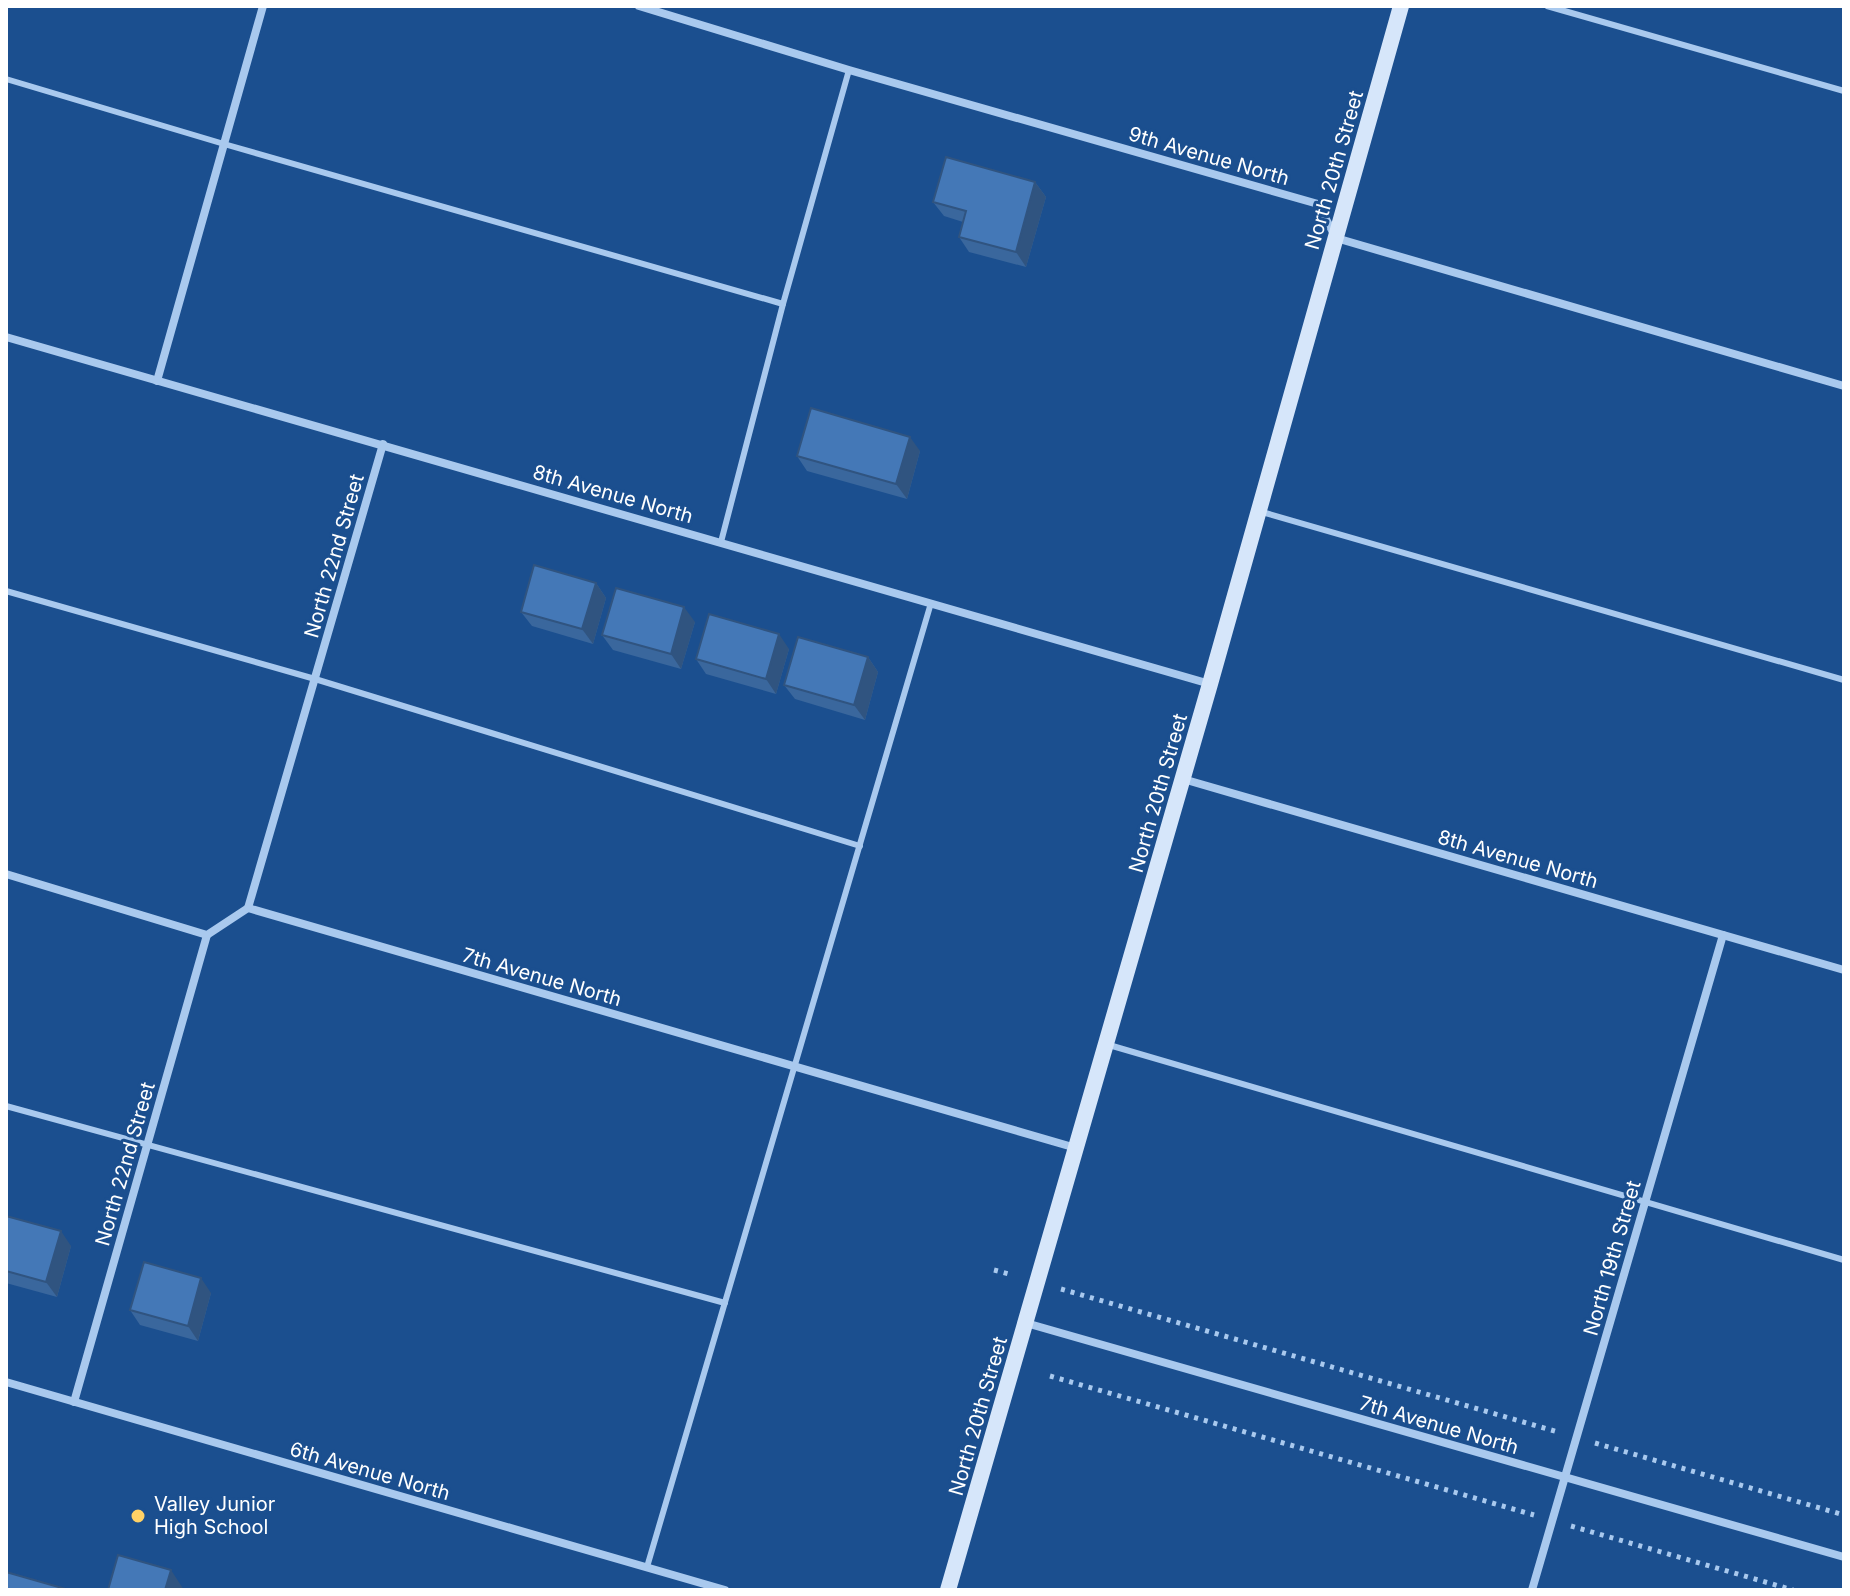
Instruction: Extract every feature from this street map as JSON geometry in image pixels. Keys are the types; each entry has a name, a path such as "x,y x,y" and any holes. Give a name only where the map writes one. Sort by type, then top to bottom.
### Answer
{"street":[{"path":"157,381 263,6"},
{"name":"9th Avenue North","path":"639,6 849,70 1318,204 1336,238"},
{"name":"North 20th Street","path":"948,1590 1183,779 1401,6"},
{"path":"1336,238 1844,386"},
{"name":"8th Avenue North","path":"6,337 1210,684"},
{"name":"North 22nd Street","path":"248,908 383,444"},
{"name":"8th Avenue North","path":"1183,779 1844,970"},
{"path":"6,874 207,935 248,908"},
{"name":"7th Avenue North","path":"248,908 1076,1148"},
{"name":"North 22nd Street","path":"74,1402 207,935"},
{"name":"North 19th Street","path":"1532,1590 1723,935"},
{"name":"7th Avenue North","path":"1025,1323 1844,1557"},
{"name":"6th Avenue North","path":"6,1382 725,1590"}],"lane":[{"path":"1547,6 1844,91"},
{"path":"721,542 783,304 849,70"},
{"path":"6,79 783,304"},
{"path":"1258,511 1844,680"},
{"path":"6,591 315,679 860,846"},
{"path":"647,1567 931,603"},
{"path":"1106,1044 1844,1260"},
{"path":"6,1106 725,1303"}],"path":[{"path":"994,1270 1844,1515"},
{"path":"1050,1376 1793,1590"}],"building":[{"path":"946,157 1035,182 1016,252 959,237 966,211 933,202"},
{"path":"811,408 910,437 896,484 797,456"},
{"path":"534,565 596,583 582,629 521,612"},
{"path":"616,588 684,607 671,654 602,635"},
{"path":"709,614 779,634 766,679 696,659"},
{"path":"798,637 868,657 854,705 784,685"},
{"path":"6,1216 61,1231 46,1282 6,1271"},
{"path":"144,1262 201,1278 188,1326 130,1310"},
{"path":"118,1555 171,1570 165,1590 108,1590"},
{"path":"6,1572 69,1590 6,1590"}],"place":[{"name":"Valley Junior High School","path":"138,1516"}]}
